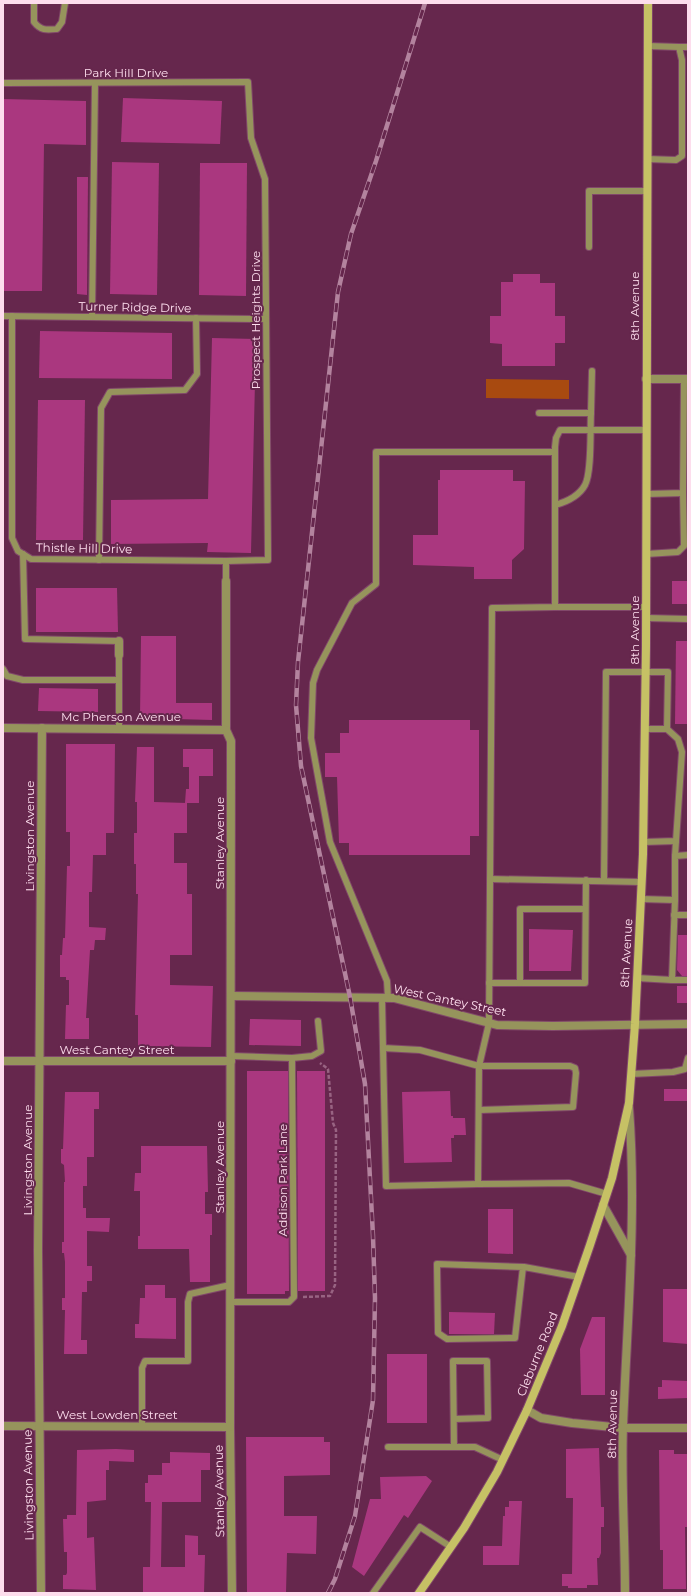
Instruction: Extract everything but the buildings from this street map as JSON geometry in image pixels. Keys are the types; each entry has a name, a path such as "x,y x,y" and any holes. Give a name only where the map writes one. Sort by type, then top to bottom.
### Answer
{"main road":[{"name":"8th Avenue","path":"629,1103 635,1024 643,842 645,729 648,3"},
{"name":"Cleburne Road","path":"419,1593 464,1528 503,1460 527,1410 562,1326 607,1194 629,1103"}],"street":[{"path":"646,379 686,379"},
{"path":"226,581 226,730"},
{"path":"119,641 119,655"},
{"name":"Mc Pherson Avenue","path":"3,728 226,730"},
{"name":"Livingston Avenue","path":"41,1593 38,1257 42,728"},
{"name":"Stanley Avenue","path":"226,730 231,741 230,1427 232,1593"},
{"name":"West Cantey Street","path":"231,996 385,998 497,1025 553,1026 688,1024"},
{"name":"West Cantey Street","path":"3,1061 231,1059"},
{"name":"8th Avenue","path":"625,1593 623,1428 632,1256 633,1162 629,1103"},
{"path":"603,1205 632,1256"},
{"path":"527,1410 541,1418 549,1420 623,1428 688,1428"},
{"name":"West Lowden Street","path":"3,1426 230,1427"}],"lane":[{"path":"34,3 34,22 39,29 47,30 57,29 62,22 65,3"},
{"path":"648,46 688,47"},
{"path":"647,159 676,160 685,156 682,60 679,47"},
{"name":"Park Hill Drive","path":"3,83 248,82"},
{"name":"Prospect Heights Drive","path":"248,82 251,138 265,179 268,560"},
{"path":"92,317 95,83"},
{"path":"590,247 590,192 647,191"},
{"name":"Turner Ridge Drive","path":"3,316 266,319"},
{"name":"Thistle Hill Drive","path":"12,316 12,538 18,552 32,559 268,560"},
{"path":"99,560 101,408 110,392 185,390 197,374 196,318"},
{"path":"555,505 569,500 585,485 589,471 592,371"},
{"path":"646,554 678,552 682,550 684,546 683,493 686,379"},
{"path":"539,413 591,414"},
{"path":"555,607 555,452 556,438 560,430 646,430"},
{"path":"555,452 376,452 376,584 352,603 317,670 312,683 311,738 330,842 386,981 383,1048 386,1186 569,1183 607,1194"},
{"path":"646,494 683,493"},
{"path":"22,554 25,640 119,641"},
{"path":"226,561 226,581"},
{"path":"478,1184 479,1066 489,1023 492,608 646,607"},
{"path":"646,618 688,619"},
{"path":"119,655 119,728"},
{"path":"3,669 7,676 22,680 119,680"},
{"path":"604,880 606,672 668,672 667,729"},
{"path":"645,729 667,729 678,739 682,752 675,856 672,980"},
{"path":"643,842 676,841"},
{"path":"675,856 688,855"},
{"path":"490,879 604,880 641,882"},
{"path":"489,983 585,983 586,880"},
{"path":"640,899 675,900"},
{"path":"520,983 520,909 585,909"},
{"path":"674,916 688,915"},
{"path":"637,978 688,980"},
{"path":"231,1059 292,1058 312,1056 321,1051 318,1021"},
{"path":"383,1048 420,1050 479,1066 570,1066 575,1068 576,1073 572,1107 479,1110"},
{"name":"Addison Park Lane","path":"292,1058 294,1297"},
{"path":"631,1074 673,1072 684,1069 688,1058"},
{"path":"523,1267 515,1338 447,1339 438,1334 437,1264 523,1267 579,1277"},
{"path":"142,1427 142,1368 145,1361 188,1362 188,1302 190,1294 230,1284"},
{"path":"230,1302 289,1302 294,1297"},
{"path":"454,1419 488,1418 487,1361 453,1361 454,1447"},
{"path":"388,1447 475,1448 503,1460"},
{"path":"373,1593 420,1527 451,1547"}],"path":[{"path":"294,1297 330,1296 335,1285 336,1130 333,1123 328,1069 312,1056"}],"shaded area":[{"path":"486,379 569,380 569,399 486,398"}],"railway":[{"path":"328,1593 335,1579 355,1516 373,1400 375,1298 365,1084 350,997 301,766 296,705 298,662 338,292 351,234 376,161 425,3"}]}
